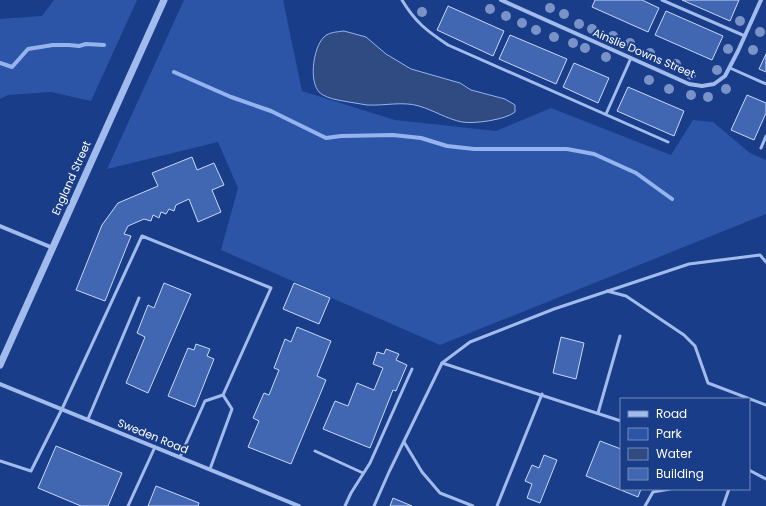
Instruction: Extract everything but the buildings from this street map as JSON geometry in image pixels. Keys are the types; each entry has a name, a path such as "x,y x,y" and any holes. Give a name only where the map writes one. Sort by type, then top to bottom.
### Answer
{"street":[{"name":"England Street","path":"0,365 164,0"},
{"name":"Ainslie Downs Street","path":"501,0 689,84 702,86 714,84 725,76 745,36 760,0"},
{"path":"0,226 53,248"},
{"name":"Sweden Road","path":"0,384 298,506"}],"lane":[{"path":"402,0 411,15 428,31 448,45 668,142"},
{"path":"662,0 745,36"},
{"path":"606,114 631,58"},
{"path":"730,68 766,84"},
{"path":"761,148 766,136"},
{"path":"0,461 31,471 62,409 142,236 271,288 223,395 205,401 180,457"},
{"path":"374,506 442,363 470,342 554,309 689,264 760,255 766,262"},
{"path":"606,291 626,296 684,335 695,346 708,383 748,398"},
{"path":"88,419 139,298"},
{"path":"598,413 620,336"},
{"path":"442,363 542,394 620,421"},
{"path":"345,506 351,493 370,463 412,369"},
{"path":"498,506 542,394"},
{"path":"210,469 232,409 223,395"},
{"path":"750,399 766,405"},
{"path":"404,442 422,472 440,493 473,506"},
{"path":"128,506 155,447"},
{"path":"315,451 364,473"},
{"path":"750,470 766,478"},
{"path":"644,506 653,492 664,490"},
{"path":"723,506 730,490"}],"green space":[{"path":"54,0 137,0 91,101 51,92 8,95 0,99 0,19 42,16"},
{"path":"184,0 283,0 302,91 395,120 496,131 551,108 671,155 693,120 713,122 750,153 766,160 766,214 440,345 221,250 238,188 218,142 107,169"}],"water":[{"path":"344,31 366,37 386,54 411,69 460,83 471,90 505,99 515,105 515,112 497,119 481,122 462,122 413,105 367,105 325,96 318,91 313,76 313,67 317,49 320,42 326,35 333,32"}],"waterway":[{"path":"0,63 12,67 28,49 53,45 104,45"},
{"path":"174,72 231,97 271,111 326,138 341,136 393,135 421,138 447,146 474,149 567,149 594,154 636,173 672,199"}]}
